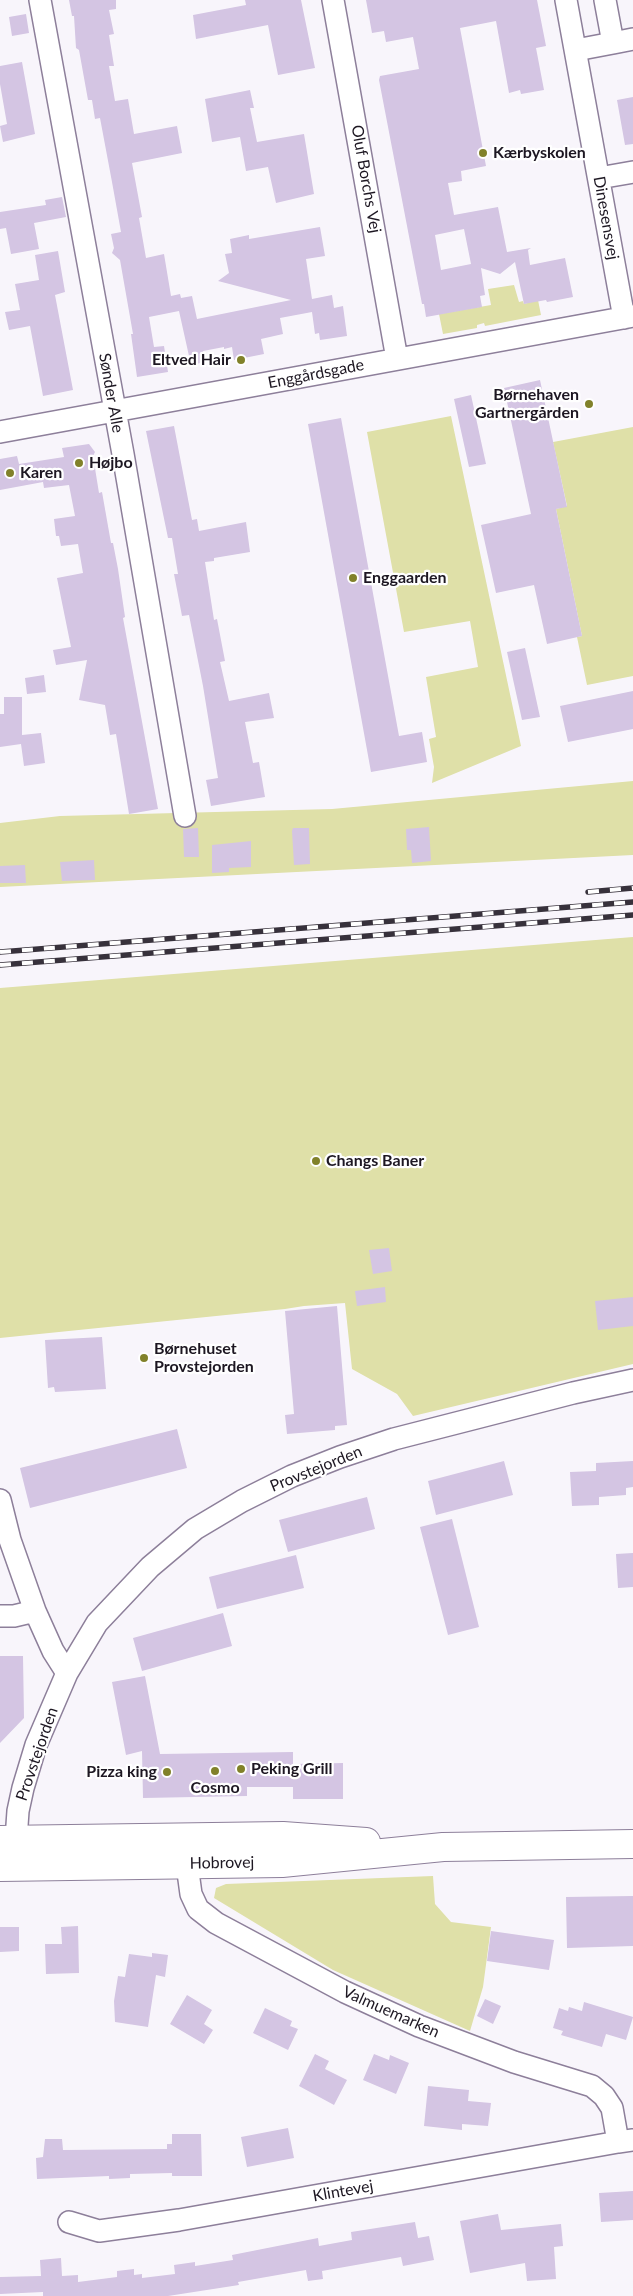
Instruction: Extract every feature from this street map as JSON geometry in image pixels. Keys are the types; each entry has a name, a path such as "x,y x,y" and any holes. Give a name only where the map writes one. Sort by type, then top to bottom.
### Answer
{"main road":[{"name":"Hobrovej","path":"8,1853 184,1837 283,1836 443,1847"},
{"name":"Hobrovej","path":"8,1853 185,1864 282,1863 443,1847 633,1844"}],"street":[{"name":"Sønder Alle","path":"40,0 186,816"},
{"name":"Oluf Borchs Vej","path":"333,0 397,359"},
{"name":"Dinesensvej","path":"566,0 599,178 629,317"},
{"path":"576,50 623,41 606,0"},
{"path":"599,178 633,172"},
{"name":"Enggårdsgade","path":"0,432 629,317"},
{"name":"Provstejorden","path":"8,1853 23,1788 36,1745 67,1674 97,1623 150,1567 195,1529 242,1501 292,1476 394,1440 573,1393 633,1380"},
{"path":"0,1500 10,1540 35,1611 53,1651 67,1674"},
{"path":"0,1616 14,1616 35,1611"},
{"name":"Valmuemarken","path":"184,1837 185,1864 191,1894 198,1909 216,1923 345,1992 420,2026 514,2062 592,2086 604,2096 612,2108 625,2141"},
{"name":"Klintevej","path":"69,2222 99,2231 179,2220 625,2141"}],"green space":[{"path":"514,285 519,302 523,301 524,304 538,300 541,315 485,326 484,323 477,325 477,328 443,334 439,314 491,305 488,289"},
{"path":"451,416 521,746 432,783 434,767 429,739 436,737 426,677 478,667 470,621 404,632 367,432"},
{"path":"633,427 633,676 587,685 577,637 582,636 556,509 567,506 553,442"},
{"path":"633,781 633,855 0,887 0,823 60,816 332,809"},
{"name":"Changs Baner","path":"633,937 633,1364 413,1416 397,1394 352,1369 345,1303 0,1338 0,988"},
{"path":"433,1876 435,1904 451,1922 491,1927 483,1987 470,2031 333,1970 214,1898 216,1888 226,1884"}],"building":[{"path":"69,0 116,0 116,9 109,10 114,34 109,35 114,66 109,66 115,101 128,99 134,134 177,126 182,153 132,163 142,217 139,218 146,258 164,254 171,296 180,294 181,298 192,296 197,319 291,300 218,281 229,273 225,254 232,253 230,239 249,235 249,239 320,227 325,256 306,259 312,299 332,295 334,308 343,306 347,336 320,340 319,333 315,334 312,312 280,318 283,334 261,339 264,354 234,360 232,347 224,349 224,347 203,351 205,362 191,365 179,311 149,317 154,347 164,346 168,372 137,377 131,334 133,334 120,260 112,253 114,248 111,234 121,232 112,182 100,118 95,119 92,100 88,100 79,50 76,48 74,16 72,16"},
{"path":"245,0 301,0 315,68 278,75 268,25 196,39 193,15 246,5"},
{"path":"366,0 537,0 546,46 536,48 544,90 521,94 520,90 509,93 496,21 460,28 486,166 461,171 462,181 448,183 454,215 498,207 507,252 531,248 528,250 530,265 565,258 573,297 524,304 515,262 500,274 481,268 485,295 480,296 482,307 426,317 379,80 380,76 419,69 413,37 386,42 384,31 372,33","holes":["464,229 471,264 441,270 435,235"]},
{"path":"26,14 29,33 12,36 9,17"},
{"path":"22,62 35,134 3,142 0,126 7,124 0,84 0,66"},
{"path":"250,90 254,108 250,108 257,142 304,134 314,194 276,203 268,167 246,171 240,137 212,142 205,99"},
{"path":"633,97 633,144 625,145 617,100"},
{"path":"62,197 66,217 34,223 39,249 11,254 6,228 0,229 0,212 46,205 45,200"},
{"path":"58,251 65,292 55,295 73,390 43,396 30,326 9,330 5,312 20,310 15,284 39,280 35,255"},
{"path":"540,380 567,507 556,509 582,636 547,644 534,585 496,593 481,525 531,514 504,388"},
{"path":"471,395 486,464 469,467 454,399"},
{"name":"Enggaarden","path":"341,418 399,736 422,732 427,762 371,772 308,424"},
{"path":"174,426 192,520 197,519 199,531 246,522 250,552 214,558 214,561 205,562 214,620 217,619 225,661 220,662 229,701 269,693 274,718 245,722 253,763 259,762 265,797 211,806 206,780 218,778 203,686 189,615 182,616 174,574 178,574 172,538 168,538 146,431"},
{"path":"89,444 95,452 93,456 99,493 102,492 111,543 113,543 118,569 125,617 123,618 158,809 129,814 116,734 110,735 105,705 79,700 87,660 56,665 53,650 71,647 57,578 83,573 78,544 61,546 59,536 56,536 54,519 75,516 69,485 44,488 43,482 0,490 0,459 17,456 19,464 64,457 62,448"},
{"path":"525,648 540,717 522,720 507,652"},
{"path":"44,675 46,692 27,694 25,678"},
{"path":"633,691 633,729 568,742 560,706"},
{"path":"4,697 22,697 22,735 41,733 45,763 24,766 21,744 0,747 0,714 4,714"},
{"path":"429,827 431,861 412,863 411,850 407,850 406,829"},
{"path":"198,828 199,857 184,857 183,829"},
{"path":"293,828 309,828 310,864 294,865"},
{"path":"251,841 251,867 229,868 229,872 212,873 212,845"},
{"path":"94,860 95,880 62,881 60,862"},
{"path":"25,865 26,883 0,883 0,866"},
{"path":"389,1248 392,1271 373,1274 369,1250"},
{"path":"385,1287 386,1302 357,1306 355,1291"},
{"path":"633,1297 633,1326 598,1330 595,1301"},
{"path":"337,1306 347,1425 335,1426 335,1430 287,1434 285,1415 294,1414 285,1311"},
{"path":"102,1337 106,1389 55,1392 54,1387 48,1388 45,1340"},
{"path":"177,1429 187,1468 30,1508 20,1468"},
{"path":"504,1461 513,1495 436,1515 428,1481"},
{"path":"633,1461 633,1487 626,1488 626,1495 599,1497 599,1505 572,1506 570,1472 596,1471 596,1463"},
{"path":"367,1497 375,1529 288,1552 279,1520"},
{"path":"452,1519 479,1627 448,1635 420,1527"},
{"path":"633,1553 633,1587 618,1588 616,1554"},
{"path":"296,1555 304,1588 217,1609 209,1577"},
{"path":"223,1613 232,1646 142,1671 133,1638"},
{"path":"0,1656 23,1656 24,1718 0,1743"},
{"path":"145,1676 160,1754 293,1752 293,1764 343,1763 343,1799 293,1799 293,1787 247,1787 247,1796 143,1798 142,1751 126,1755 112,1682"},
{"path":"633,1896 633,1946 567,1948 566,1897"},
{"path":"78,1926 79,1973 46,1974 45,1944 62,1944 61,1927"},
{"path":"0,1927 19,1927 19,1951 0,1952"},
{"path":"491,1931 554,1940 549,1970 487,1961"},
{"path":"152,1953 168,1955 165,1977 156,1975 148,2027 115,2022 114,2001 118,1976 125,1977 129,1954 152,1957"},
{"path":"187,1995 212,2010 204,2024 213,2030 204,2044 170,2024"},
{"path":"485,1999 501,2006 493,2024 477,2016"},
{"path":"584,2002 633,2017 626,2040 606,2034 602,2047 561,2035 563,2031 553,2028 559,2008 568,2011 569,2007 582,2011"},
{"path":"265,2008 292,2021 290,2026 298,2029 288,2050 253,2033"},
{"path":"315,2054 329,2061 325,2069 347,2080 334,2105 299,2086"},
{"path":"374,2054 389,2060 390,2055 409,2063 396,2094 363,2080"},
{"path":"428,2086 469,2090 468,2101 491,2103 488,2126 462,2124 462,2130 424,2126"},
{"path":"288,2128 294,2158 247,2167 241,2137"},
{"path":"172,2134 201,2134 202,2176 172,2176 172,2173 130,2174 130,2178 109,2179 109,2176 37,2179 36,2158 43,2157 45,2139 62,2139 63,2150 167,2149 167,2144 172,2144"},
{"path":"633,2191 633,2220 601,2222 599,2193"},
{"path":"498,2214 501,2230 561,2224 563,2246 554,2247 556,2279 527,2281 525,2263 470,2273 460,2221"},
{"path":"415,2222 418,2238 429,2236 434,2260 403,2266 401,2257 322,2271 323,2279 308,2281 306,2270 238,2282 239,2285 168,2296 43,2296 43,2292 0,2294 0,2277 41,2276 40,2260 61,2258 62,2276 78,2275 78,2282 117,2277 117,2271 134,2269 134,2275 142,2274 142,2278 175,2274 174,2265 195,2262 195,2266 233,2260 232,2255 318,2238 319,2246 352,2240 351,2232"}],"railway":[{"path":"588,892 633,888"},
{"path":"0,952 633,902"},
{"path":"0,965 633,915"}],"place":[{"name":"Kærbyskolen","path":"483,153"},
{"name":"Eltved Hair","path":"241,360"},
{"name":"Børnehaven Gartnergården","path":"589,404"},
{"name":"Højbo","path":"79,463"},
{"name":"Karen","path":"10,473"},
{"name":"Enggaarden","path":"353,578"},
{"name":"Changs Baner","path":"316,1161"},
{"name":"Børnehuset Provstejorden","path":"144,1358"},
{"name":"Peking Grill","path":"241,1769"},
{"name":"Cosmo","path":"215,1771"},
{"name":"Pizza king","path":"167,1772"}]}
